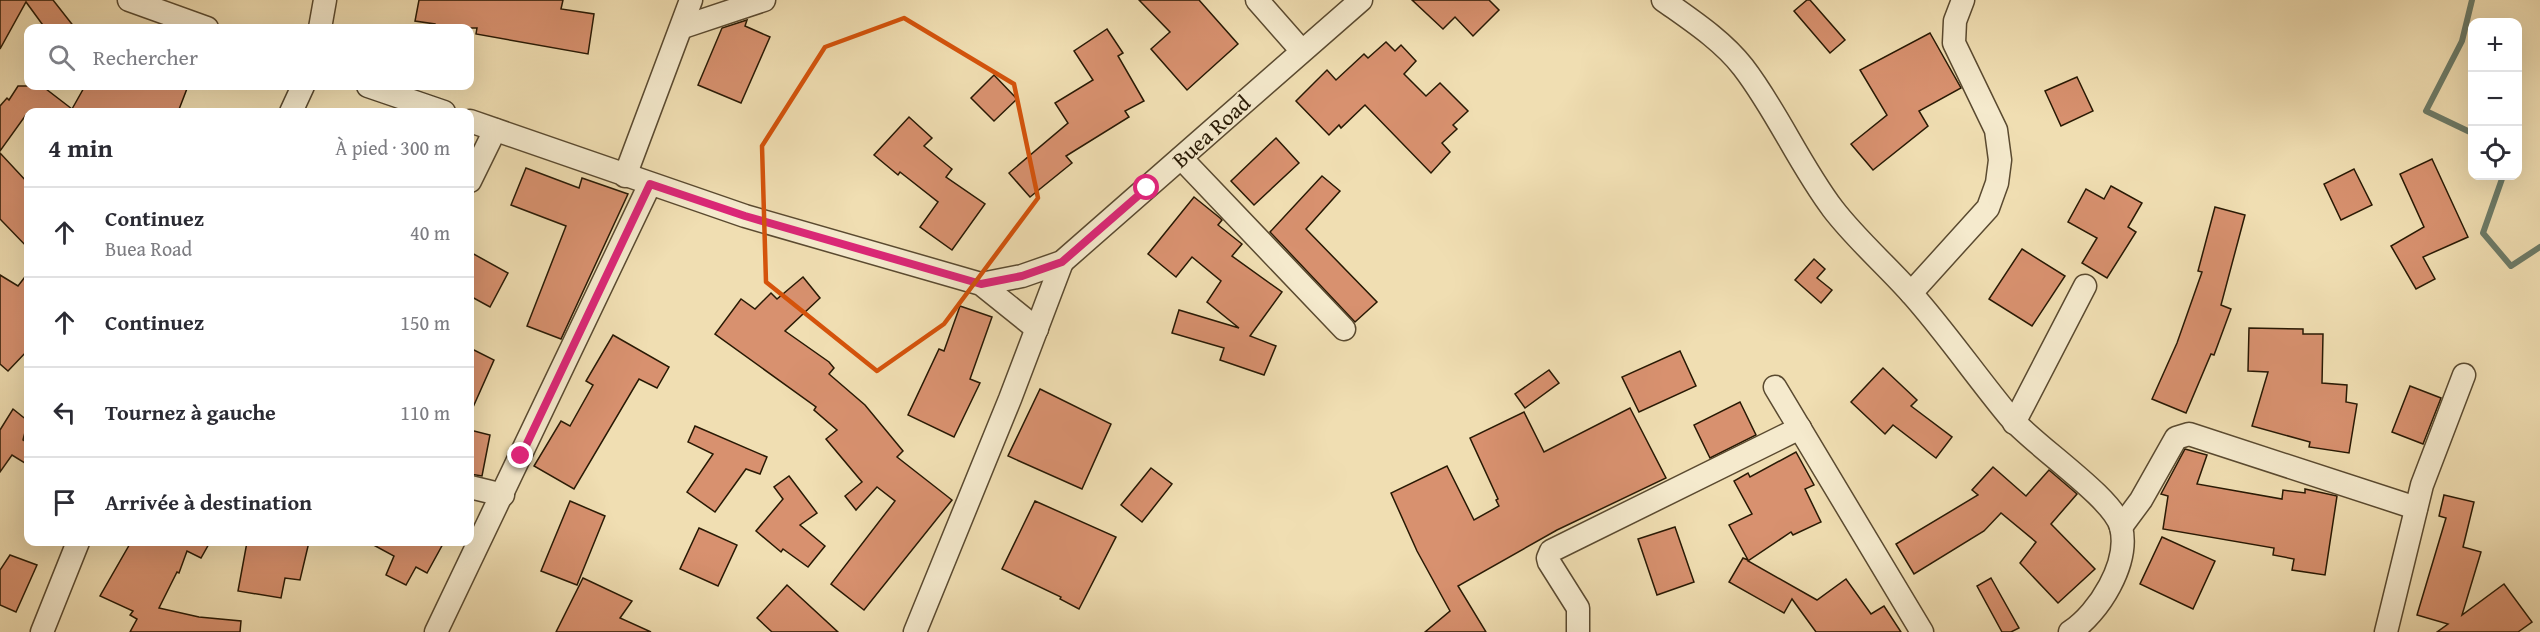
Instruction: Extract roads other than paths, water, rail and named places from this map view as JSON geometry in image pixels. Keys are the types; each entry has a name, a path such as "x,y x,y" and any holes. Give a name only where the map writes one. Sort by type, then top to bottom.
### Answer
{"street":[{"path":"129,0 196,24"},
{"path":"321,24 325,0"},
{"path":"625,176 683,27 691,0"},
{"path":"683,27 764,0"},
{"path":"1257,0 1301,50"},
{"name":"Buea Road","path":"1062,262 1301,50 1361,0"},
{"path":"1664,0 1722,44 1743,67 1816,187 1840,218 1911,293 2014,423 2110,508 2121,527 2121,546 2115,573 2099,607 2070,632"},
{"path":"1911,293 1988,208 1997,183 2000,160 1996,129 1954,43 1955,21 1963,0"},
{"path":"293,108 301,90"},
{"path":"380,90 432,108"},
{"path":"474,122 745,216 981,284 1037,329"},
{"path":"474,173 495,130"},
{"path":"1181,158 1344,329"},
{"path":"436,632 650,184"},
{"path":"981,284 1022,276 1062,262"},
{"path":"915,632 1062,262"},
{"path":"2014,423 2085,286"},
{"path":"2390,629 2416,508 2464,375"},
{"path":"1775,387 1922,632"},
{"path":"1578,632 1578,608 1549,562 1551,550 1800,428"},
{"path":"2121,527 2141,500 2176,438 2182,434 2189,434 2416,508"},
{"path":"474,488 502,495"},
{"path":"42,632 76,546"}],"waterway":[{"path":"2468,131 2426,111 2462,41 2472,0"},
{"path":"2502,180 2483,233 2511,266 2540,247"}]}
